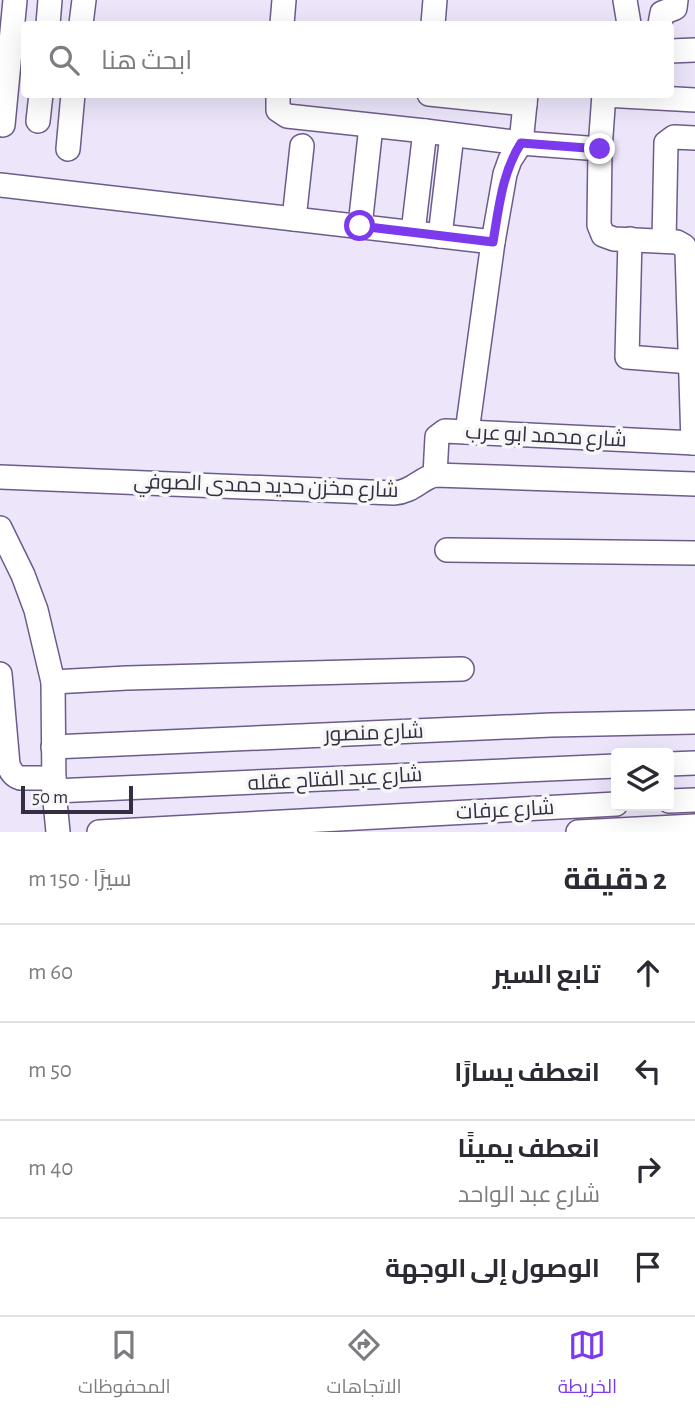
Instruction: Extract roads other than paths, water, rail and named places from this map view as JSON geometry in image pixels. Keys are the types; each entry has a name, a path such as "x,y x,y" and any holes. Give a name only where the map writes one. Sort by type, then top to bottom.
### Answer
{"street":[{"path":"3,125 15,0"},
{"path":"48,21 50,0"},
{"path":"81,21 84,0"},
{"path":"282,21 284,0"},
{"path":"433,21 435,0"},
{"path":"625,0 628,21"},
{"path":"660,21 660,16 665,11 675,8 676,0"},
{"path":"674,51 695,50"},
{"path":"38,121 41,98"},
{"path":"68,149 74,98"},
{"path":"278,98 278,110 287,116 521,143 600,149"},
{"path":"467,432 505,174 521,143 525,99 506,98"},
{"path":"604,98 600,149 600,231 608,238 677,242 687,251 694,443"},
{"path":"659,98 695,100"},
{"path":"360,226 371,126"},
{"path":"413,233 425,131"},
{"path":"440,236 452,135"},
{"path":"664,241 666,143 674,137 695,138"},
{"path":"294,219 302,146"},
{"path":"0,185 493,242"},
{"path":"630,239 626,354 629,359 691,362"},
{"name":"شارع محمد ابو عرب","path":"435,475 438,435 445,431 694,443"},
{"name":"شارع مخزن حديد حمدى الصوفي","path":"0,477 394,493 412,489 435,475 695,484"},
{"path":"0,528 23,575 36,610 53,681 54,784 58,832"},
{"path":"447,550 695,553"},
{"path":"53,681 461,669"},
{"name":"شارع عبد الفتاح عقله","path":"0,674 8,765 11,772 20,778 54,784 611,766"},
{"name":"شارع منصور","path":"53,747 551,725 695,722"},
{"path":"674,764 695,763"},
{"path":"674,801 695,800"},
{"name":"شارع عرفات","path":"99,832 611,804"},
{"path":"578,832 695,826"}]}
